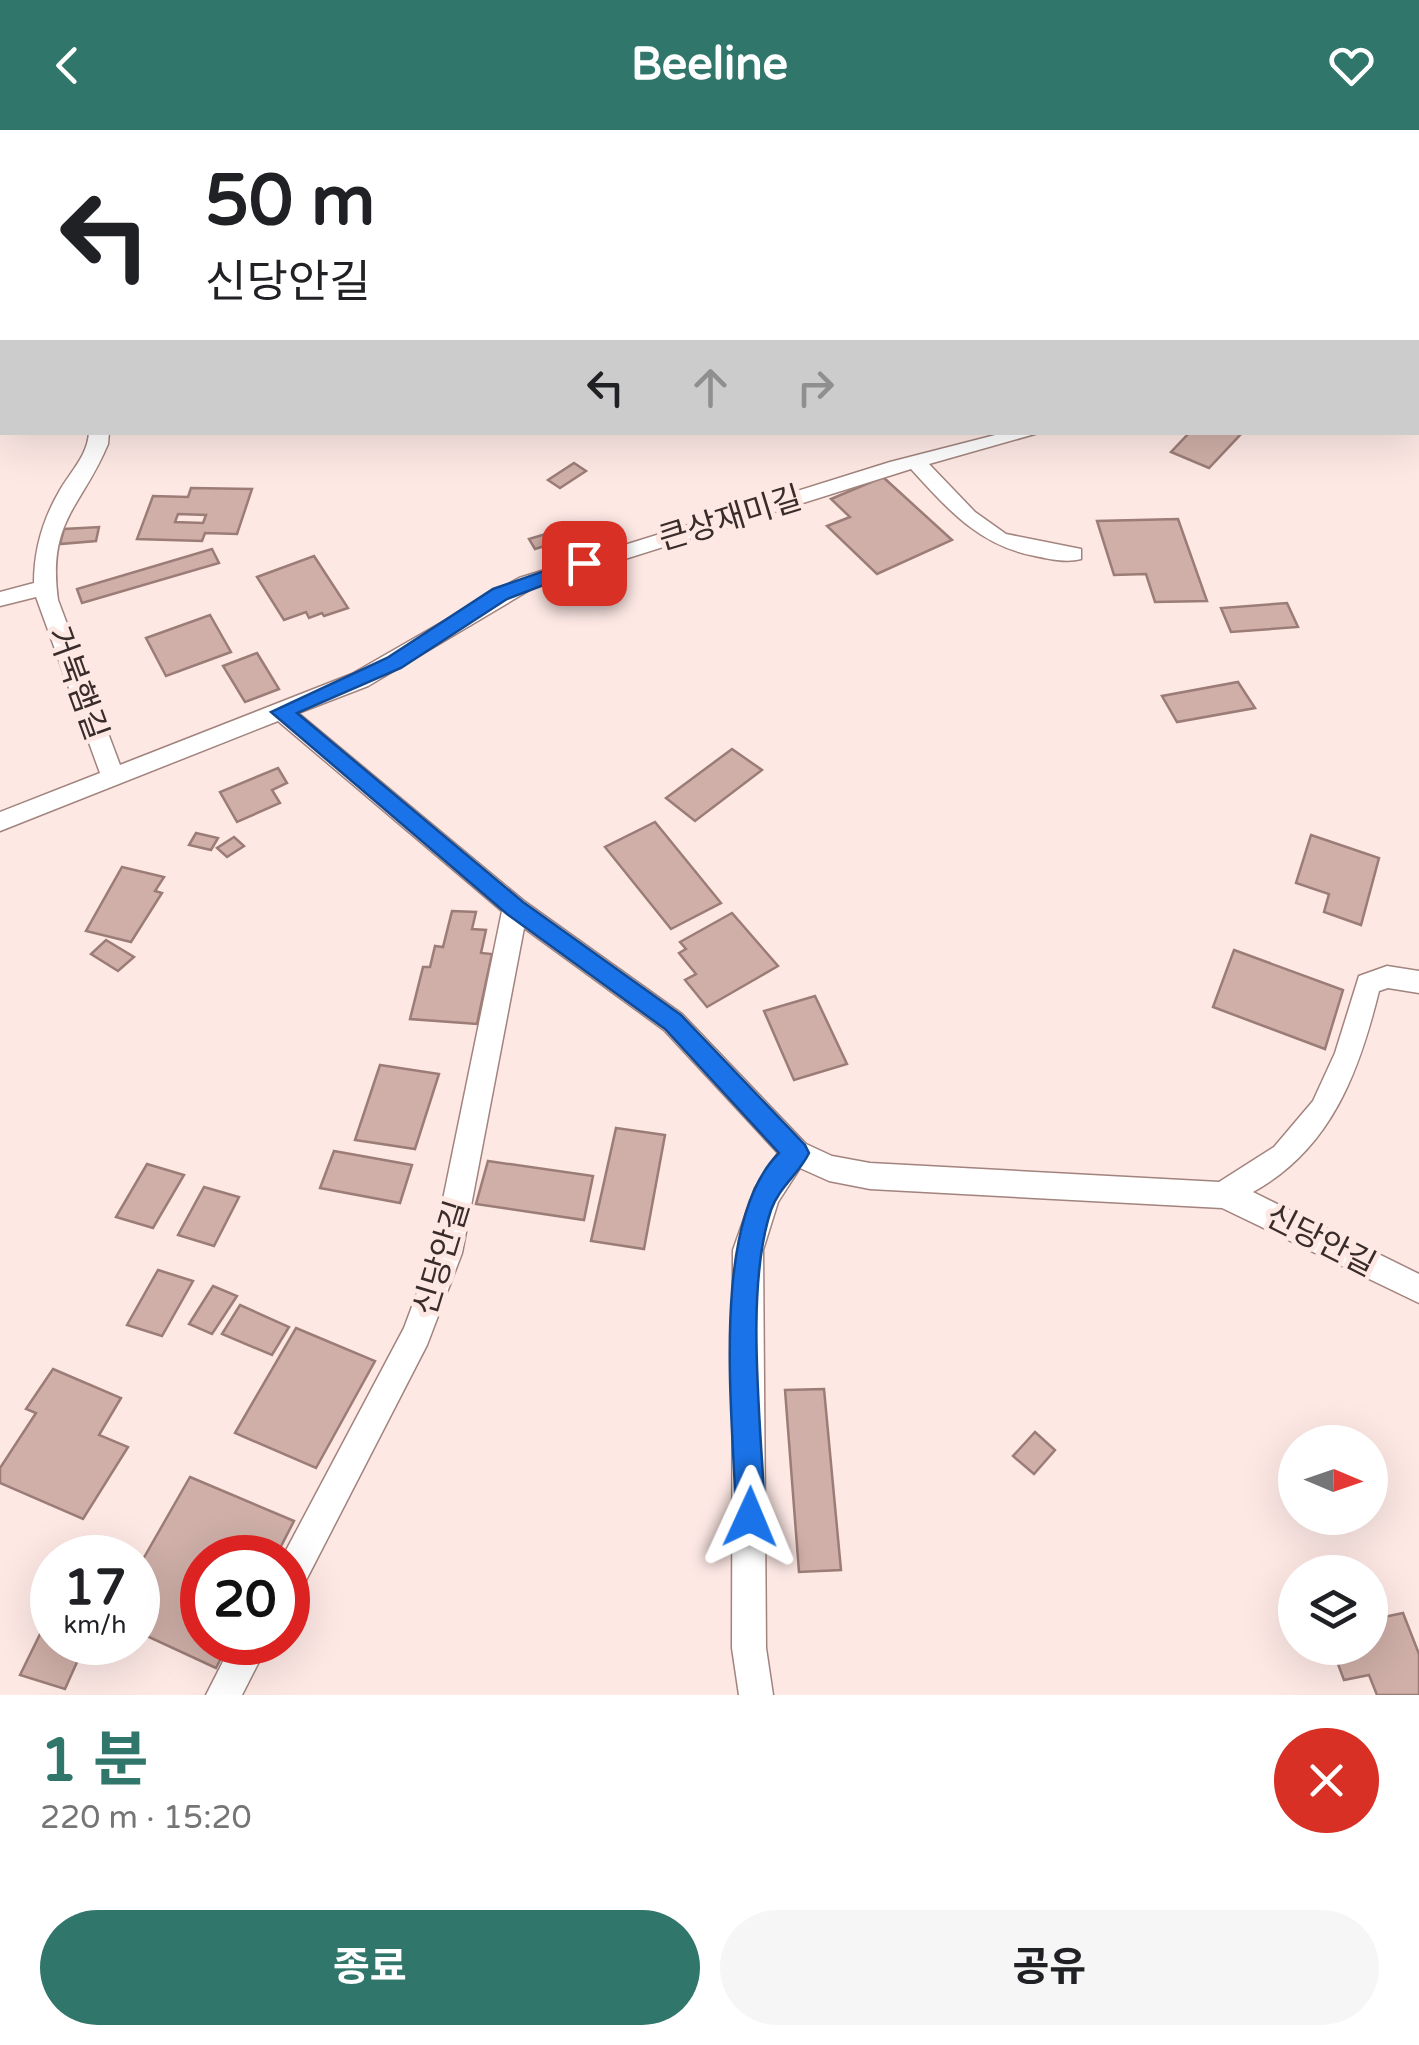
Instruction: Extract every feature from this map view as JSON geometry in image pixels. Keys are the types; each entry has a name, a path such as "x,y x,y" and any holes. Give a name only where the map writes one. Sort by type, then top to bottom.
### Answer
{"lane":[{"name":"거북햄길","path":"99,435 100,441 50,529 44,587 114,778"},
{"name":"큰상재미길","path":"0,822 360,680 500,594 526,583 915,461 1021,435"},
{"path":"915,461 994,539 1029,552 1074,554"},
{"name":"거북햄길","path":"0,599 44,587"},
{"name":"신당안길","path":"281,712 515,908 673,1022 796,1153 829,1168 870,1176 1222,1196 1244,1202 1419,1289"},
{"name":"신당안길","path":"310,1538 416,1334 447,1253 515,908"},
{"name":"신당안길","path":"1222,1196 1252,1181 1282,1158 1334,1096 1368,984 1388,977 1419,982"},
{"path":"756,1695 749,1648 751,1484 745,1319 748,1250 759,1206 777,1172 796,1153"},
{"path":"223,1695 239,1665"}],"building":[{"path":"1187,435 1240,435 1209,468 1171,452"},
{"path":"574,463 586,471 560,488 548,480"},
{"path":"883,477 952,540 877,574 827,526 850,517 831,499"},
{"path":"191,488 252,489 237,534 205,533 202,541 137,539 153,496 188,497","holes":["178,514 206,515 203,523 175,522"]},
{"path":"1178,519 1207,601 1155,602 1146,574 1114,575 1097,521"},
{"path":"99,527 96,541 60,544 64,529"},
{"path":"566,528 579,549 559,555 551,544 535,549 529,539"},
{"path":"212,549 219,563 82,603 77,589"},
{"path":"314,556 348,608 309,618 306,612 284,620 257,577"},
{"path":"1287,603 1298,627 1231,632 1221,608"},
{"path":"210,615 231,652 166,676 146,638"},
{"path":"257,653 279,689 245,702 223,666"},
{"path":"1238,682 1255,708 1177,722 1162,696"},
{"path":"732,749 762,770 695,821 666,798"},
{"path":"278,768 287,783 272,790 280,803 237,822 220,792"},
{"path":"655,822 721,903 671,929 605,847"},
{"path":"196,833 218,838 211,850 189,845"},
{"path":"1311,835 1379,858 1361,925 1324,912 1329,894 1296,883"},
{"path":"234,837 244,846 227,857 217,848"},
{"path":"122,867 164,877 155,891 162,893 131,942 86,931"},
{"path":"452,911 476,912 472,929 486,930 481,953 492,954 477,1024 410,1019 423,967 430,967 435,946 443,947"},
{"path":"732,913 778,966 707,1007 685,980 696,974 679,953 686,949 680,942"},
{"path":"106,940 134,957 118,971 91,954"},
{"path":"1234,950 1343,990 1325,1049 1213,1007"},
{"path":"815,996 847,1064 794,1080 764,1011"},
{"path":"380,1065 439,1074 415,1149 355,1140"},
{"path":"616,1128 665,1135 644,1249 591,1241"},
{"path":"334,1151 412,1165 400,1203 320,1188"},
{"path":"488,1161 593,1176 584,1220 476,1204"},
{"path":"147,1164 184,1175 153,1228 116,1217"},
{"path":"204,1187 239,1197 214,1246 178,1235"},
{"path":"158,1270 193,1281 162,1336 127,1325"},
{"path":"213,1286 237,1296 212,1334 189,1324"},
{"path":"240,1305 289,1327 272,1355 222,1334"},
{"path":"296,1328 375,1361 316,1468 235,1433"},
{"path":"53,1369 121,1398 99,1435 128,1447 83,1519 0,1483 0,1468 36,1413 26,1409"},
{"path":"824,1389 841,1570 799,1572 785,1390"},
{"path":"1035,1432 1055,1450 1034,1474 1013,1456"},
{"path":"190,1477 294,1521 287,1535 180,1535 180,1651 160,1642 160,1535 157,1535"},
{"path":"1403,1613 1419,1654 1419,1695 1377,1695 1369,1675 1344,1680 1338,1665 1388,1665 1388,1616"},
{"path":"30,1655 30,1665 76,1665 65,1689 20,1675"}],"route":[{"path":"584,563 500,594 394,663 281,712 515,908 673,1022 796,1153 777,1172 759,1206 748,1250 745,1319 750,1517"}]}
